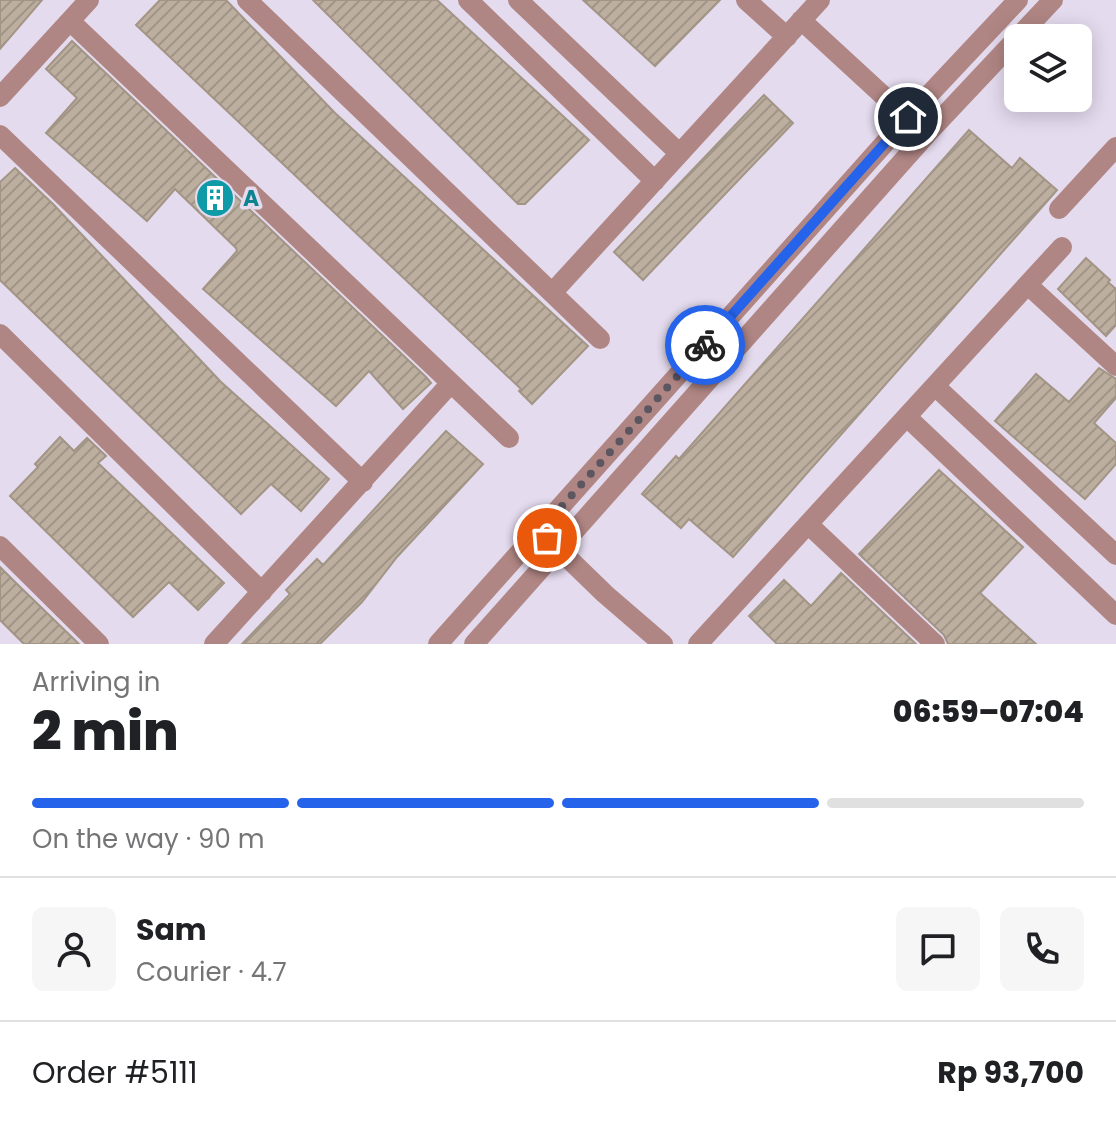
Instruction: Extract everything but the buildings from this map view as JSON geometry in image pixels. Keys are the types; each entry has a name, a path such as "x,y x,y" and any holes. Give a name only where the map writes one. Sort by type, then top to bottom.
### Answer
{"street":[{"path":"0,97 89,0"},
{"path":"247,0 600,339"},
{"path":"468,0 655,181"},
{"path":"518,0 679,153"},
{"path":"746,0 787,37"},
{"path":"438,644 908,117 1018,0"},
{"path":"474,644 926,135 1053,0"},
{"path":"552,293 787,37 811,6 926,135"},
{"path":"70,21 509,438"},
{"path":"0,135 363,482"},
{"path":"1059,209 1113,156"},
{"path":"698,644 1062,247"},
{"path":"1028,285 1116,366"},
{"path":"0,334 262,592"},
{"path":"214,644 451,383"},
{"path":"935,386 1116,555"},
{"path":"907,417 1116,615"},
{"path":"808,524 935,644"},
{"path":"540,531 605,594 663,644"},
{"path":"0,546 99,644"}],"way so far":[{"path":"547,538 540,531 705,345"}],"place":[{"name":"A","path":"215,198"}],"route":[{"path":"705,345 908,117"}]}
